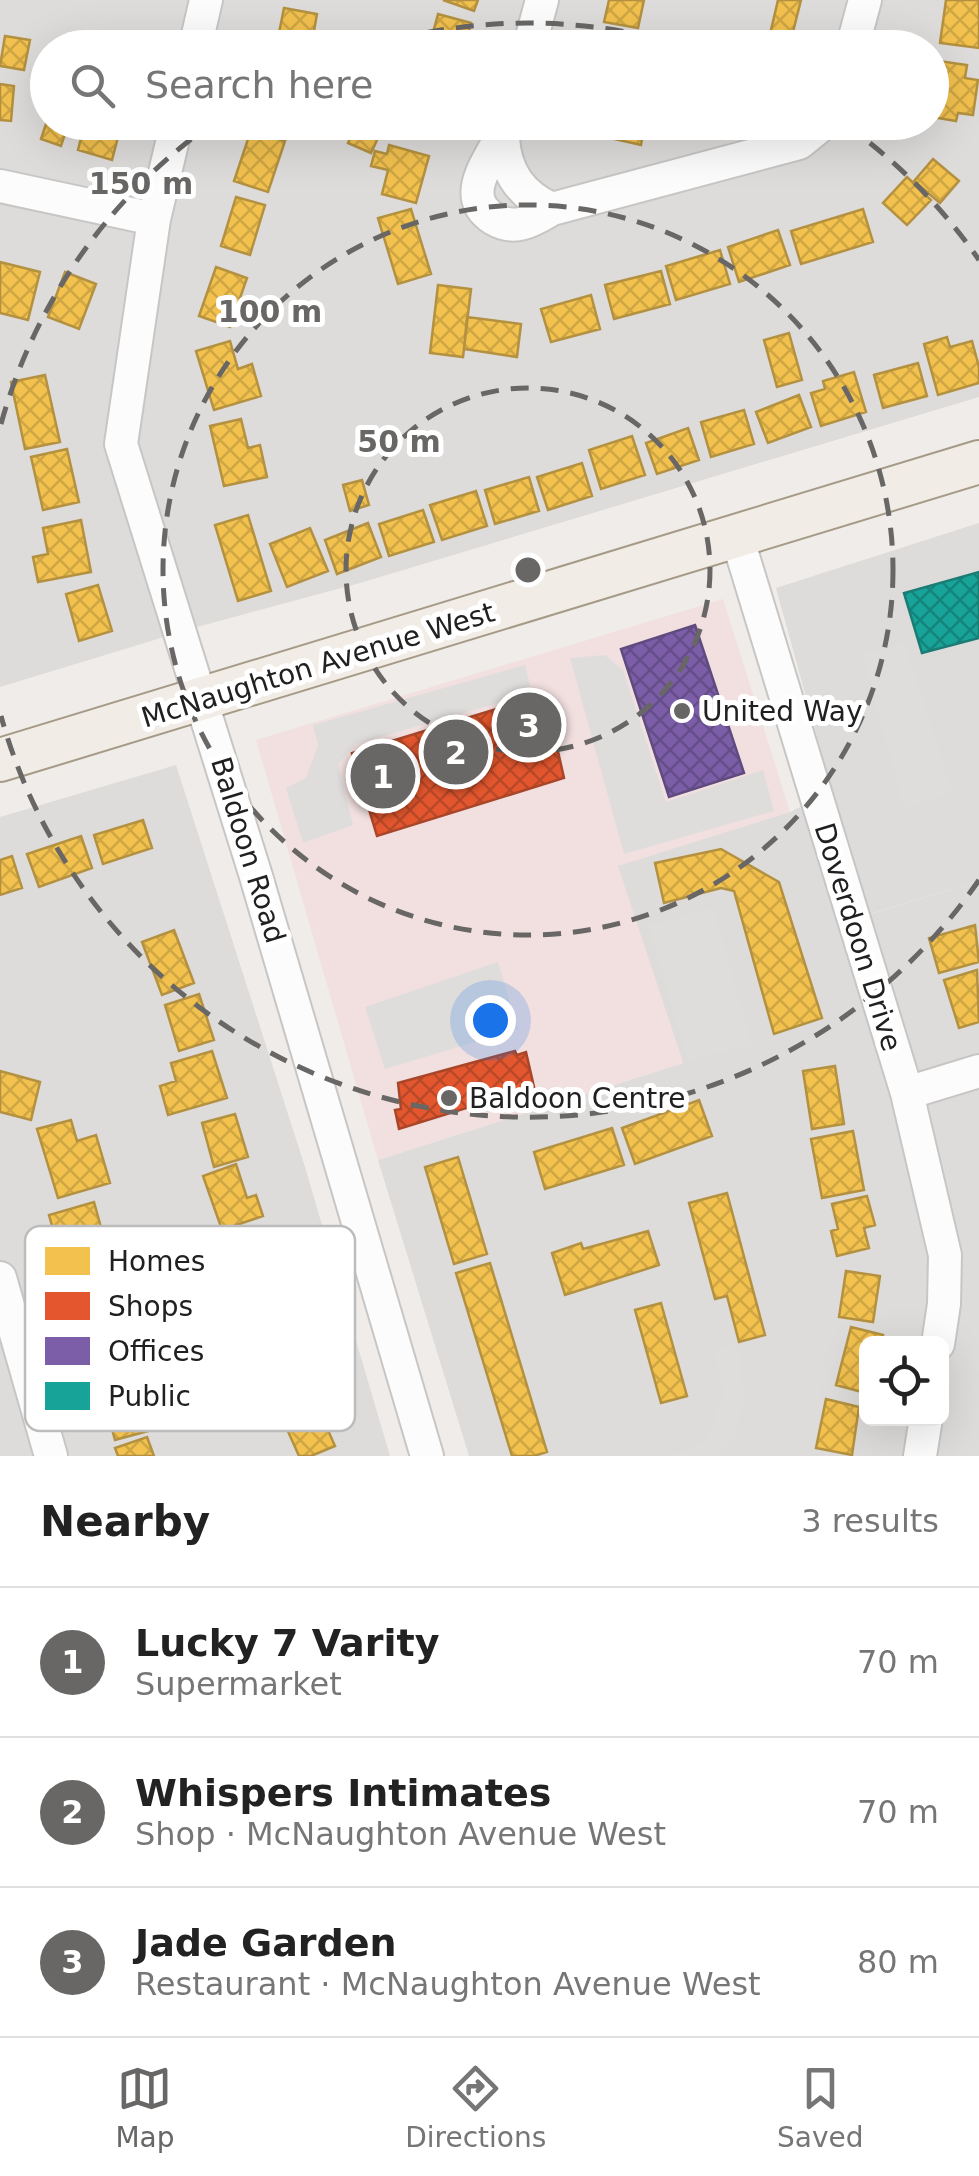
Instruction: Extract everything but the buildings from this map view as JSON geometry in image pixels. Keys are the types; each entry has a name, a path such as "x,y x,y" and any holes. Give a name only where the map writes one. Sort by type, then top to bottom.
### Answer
{"main road":[{"name":"McNaughton Avenue West","path":"0,760 979,462"}],"street":[{"path":"199,30 206,0"},
{"path":"534,30 542,0"},
{"path":"857,30 865,0"},
{"name":"Baldoon Road","path":"173,140 154,219 121,444 202,700 427,1456"},
{"path":"500,140 478,181 476,194 481,207 504,224 518,226 552,208 802,140"},
{"path":"506,140 508,168 518,184 529,196 552,208"},
{"path":"0,186 154,219"},
{"name":"Doverdoon Drive","path":"737,537 874,996 907,1092 944,1255 939,1336"},
{"path":"907,1092 979,1071"},
{"path":"0,1278 25,1364"},
{"path":"45,1431 52,1456"}],"shaded area":[{"path":"0,0 979,0 979,397 360,583 0,687"},
{"path":"979,523 979,881 866,915 776,588"},
{"path":"723,599 790,812 618,866 683,1063 378,1160 256,740"},
{"path":"905,644 952,792 904,809 863,654"},
{"path":"605,655 623,670 666,802 763,770 774,811 624,854 570,658"},
{"path":"525,665 532,693 356,744 338,764 353,825 303,843 286,788 306,778 318,745 313,725"},
{"path":"176,765 322,1226 25,1226 25,1431 355,1431 355,1337 390,1456 0,1456 0,817"},
{"path":"832,792 867,915 979,881 979,1456 469,1456 378,1160 683,1063 617,865 790,812"},
{"path":"713,908 751,1044 688,1061 649,926"},
{"path":"498,962 518,1029 385,1069 365,1007"},
{"path":"737,1343 744,1399 734,1438 714,1456 670,1456 706,1442 724,1394 715,1350"}],"place":[{"name":"United Way","path":"682,711"},
{"name":"Jade Garden","path":"529,725"},
{"name":"Whispers Intimates","path":"456,752"},
{"name":"Lucky 7 Varity","path":"383,776"},
{"name":"Baldoon Centre","path":"449,1098"}]}
